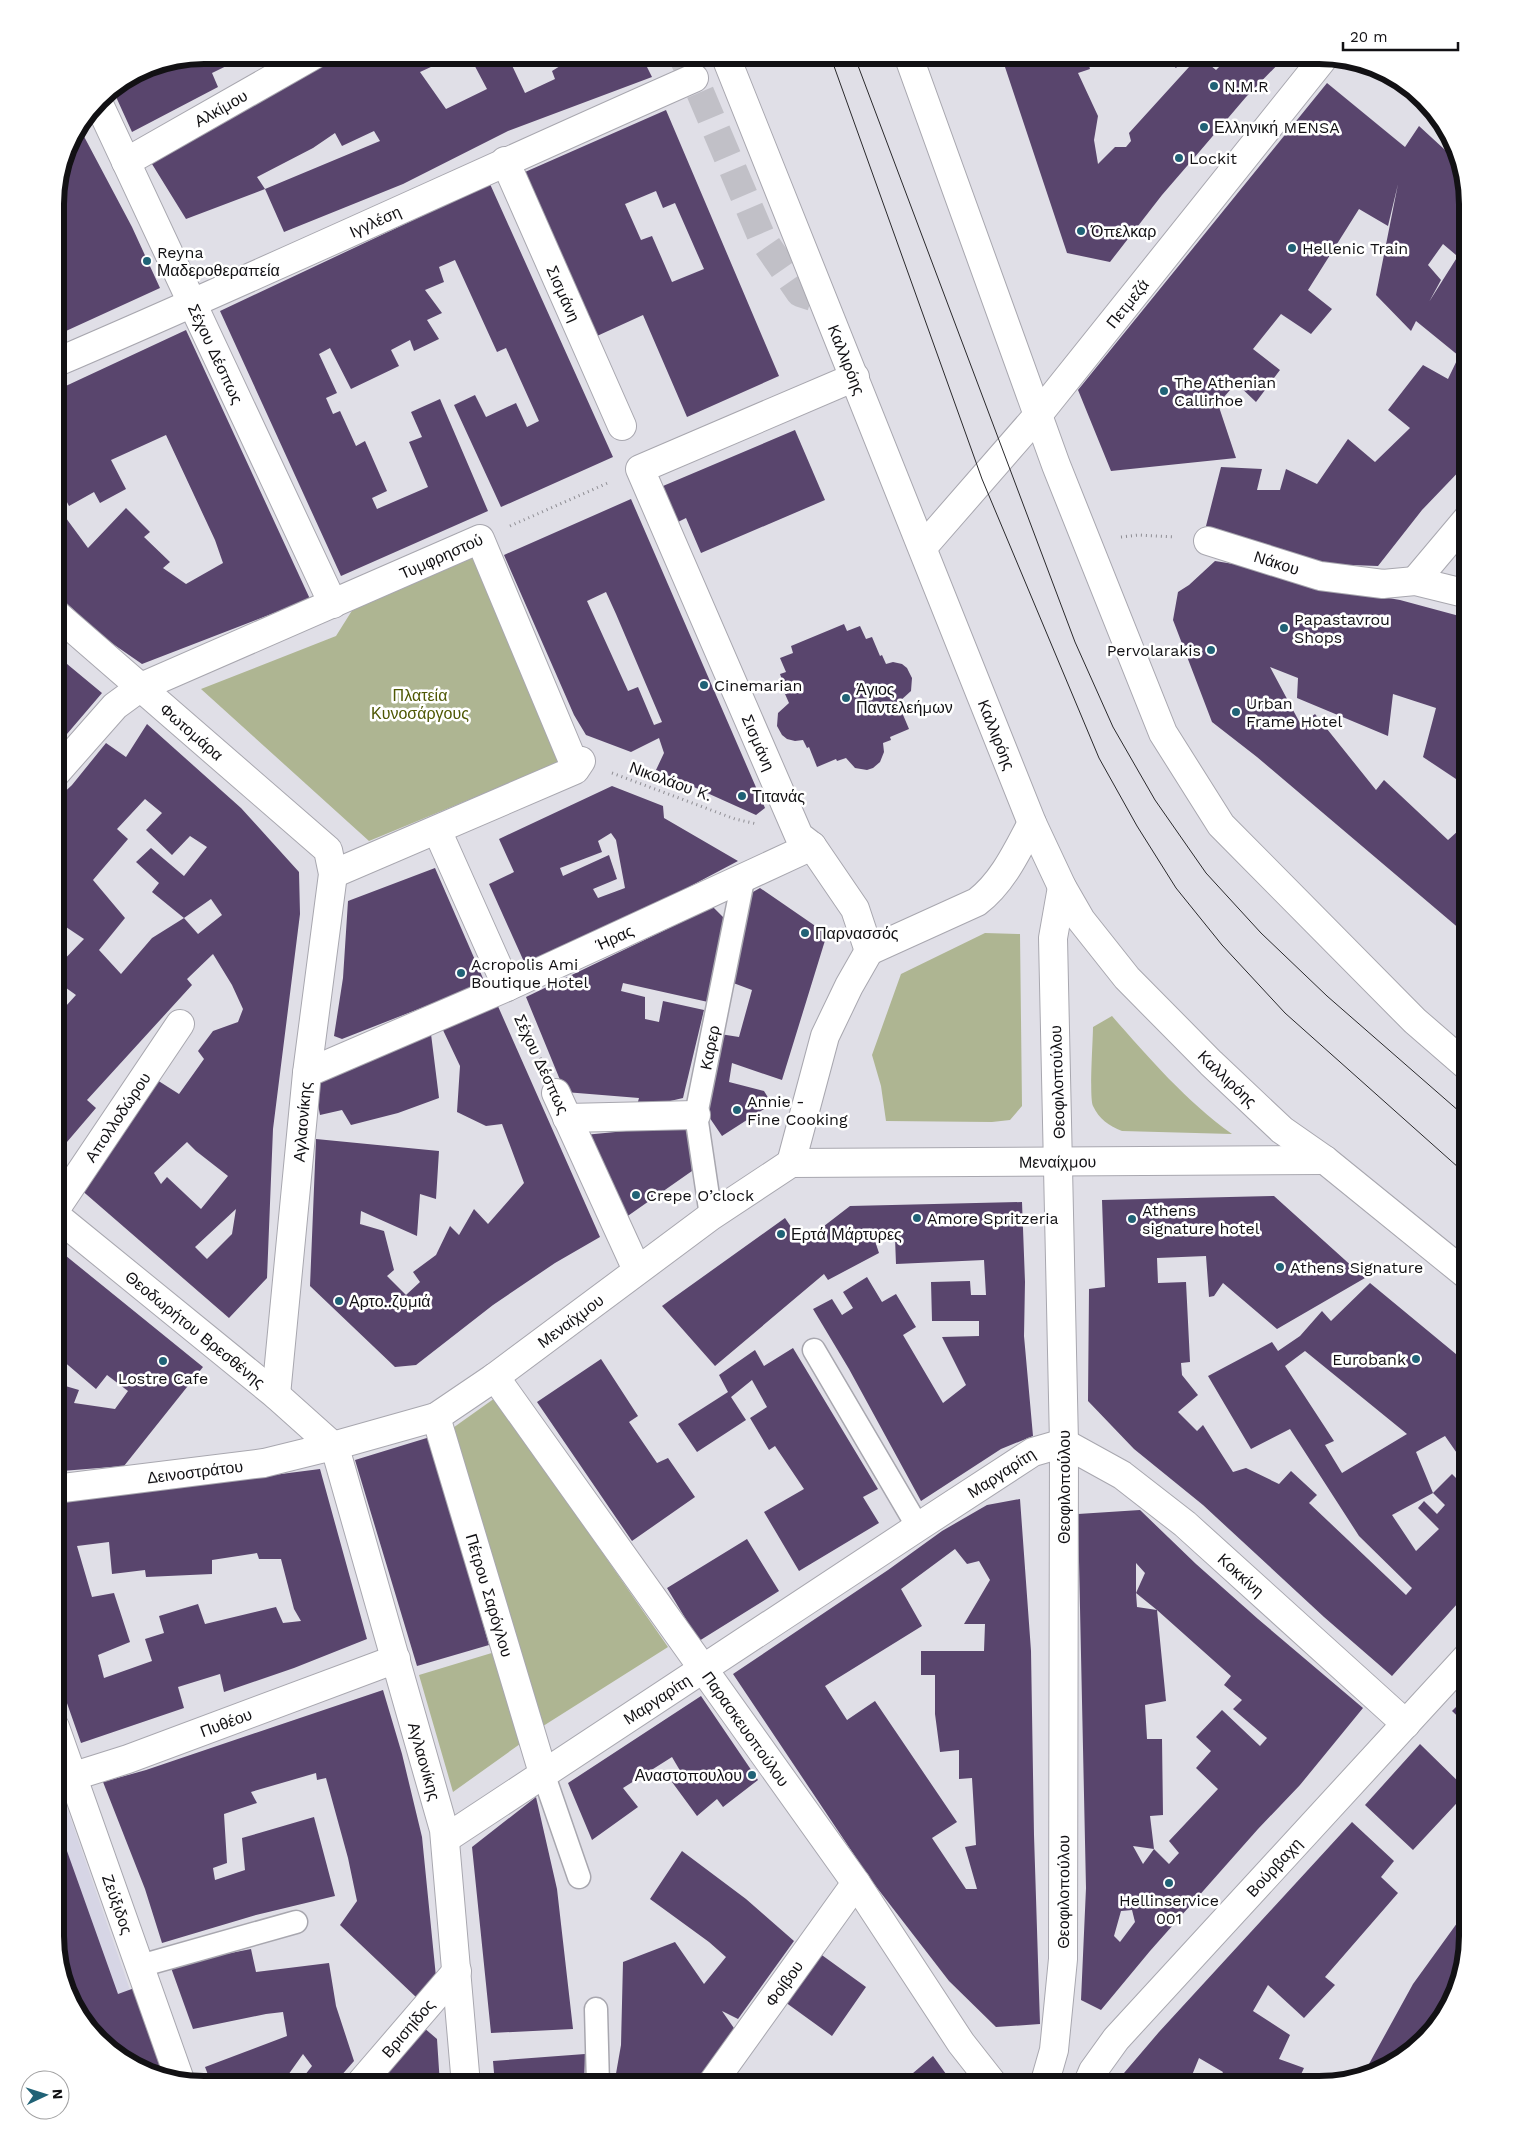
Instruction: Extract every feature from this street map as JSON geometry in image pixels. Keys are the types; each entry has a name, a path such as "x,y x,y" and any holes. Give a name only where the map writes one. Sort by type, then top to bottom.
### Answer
{"street":[{"name":"Αλκίμου","path":"126,162 298,64"},
{"name":"Καλλιρόης","path":"729,64 1032,823 1062,887 1081,920 1127,978 1211,1063 1282,1130 1325,1160 1459,1269"},
{"path":"911,64 1038,415 1086,542 1163,733 1221,825 1415,1020 1459,1059"},
{"name":"Πετμεζά","path":"923,547 1038,415 1319,64"},
{"name":"Ιγγλέση","path":"64,359 192,304 504,161 694,78"},
{"name":"Σέχου Δέσπως","path":"101,108 333,604"},
{"name":"Σισμάνη","path":"504,161 622,426"},
{"path":"640,469 854,377"},
{"name":"Σισμάνη","path":"640,469 799,836 812,846 855,909 869,951"},
{"path":"1415,581 1459,529"},
{"path":"331,862 438,830 575,770 581,761 572,759 480,539"},
{"name":"Τυμφρηστού","path":"64,764 115,706 141,687 480,539"},
{"name":"Νάκου","path":"1208,541 1320,576 1383,584 1415,581 1459,592"},
{"name":"Φωτομάρα","path":"64,621 141,687 331,862"},
{"path":"791,1163 826,1036 849,986 869,951 977,902 996,884 1032,823"},
{"path":"438,830 507,987"},
{"name":"Ήρας","path":"306,1073 507,987 743,880 812,846"},
{"name":"Αγλαονίκης","path":"276,1395 306,1073 331,862"},
{"name":"Θεοφιλοπούλου","path":"1047,2076 1054,2050 1063,1959 1064,1443 1053,938 1062,887"},
{"name":"Απολλοδώρου","path":"64,1197 180,1024"},
{"name":"Σέχου Δέσπως","path":"562,1105 637,1270"},
{"path":"562,1105 696,1115"},
{"name":"Μεναίχμου","path":"333,1446 436,1417 495,1376 711,1216 791,1163 1325,1160"},
{"name":"Θεοδωρήτου Βρεσθένης","path":"64,1222 276,1395 333,1446"},
{"name":"Παρασκευοπούλου","path":"495,1376 856,1883 961,2043 987,2076"},
{"name":"Πέτρου Σαρόγλου","path":"436,1417 543,1773"},
{"name":"Μαργαρίτη","path":"445,1839 1033,1452 1064,1443"},
{"name":"Κοκκίνη","path":"1064,1443 1122,1475 1185,1524 1406,1724"},
{"name":"Αγλαονίκης","path":"333,1446 444,1830 465,2076"},
{"name":"Δεινοστράτου","path":"64,1488 264,1464 333,1446"},
{"name":"Πυθέου","path":"64,1779 137,1755 396,1659"},
{"name":"Βούρβαχη","path":"1091,2076 1116,2039 1406,1724 1459,1671"},
{"name":"Ζεύξιδος","path":"64,1779 140,1966 178,2074"},
{"name":"Φοίβου","path":"717,2076 856,1883"},
{"name":"Βρισηίδος","path":"367,2076 457,1971"}],"lane":[{"name":"Καρερ","path":"711,1216 696,1115 743,880"},
{"path":"814,1350 918,1527"},
{"path":"543,1773 579,1877"},
{"path":"140,1966 296,1922"},
{"path":"596,2009 598,2076"}],"path":[{"name":"Τυμφρηστού","path":"480,539 640,469"},
{"path":"1086,542 1139,535 1208,541"},
{"name":"Νικολάου K.","path":"581,761 735,819 752,823"},
{"name":"Σέχου Δέσπως","path":"507,987 562,1105"}],"shaded area":[{"path":"64,1799 157,2068 134,2058 105,2035 93,2022 74,1990 65,1955 64,1937"}],"green space":[{"name":"Πλατεία Κυνοσάργους","path":"476,556 560,762 369,841 201,689 336,636 353,609"},
{"path":"985,933 1020,934 1022,1106 1010,1120 992,1122 886,1121 881,1086 872,1055 901,974"},
{"path":"1112,1016 1154,1063 1199,1108 1232,1134 1122,1131 1101,1118 1095,1111 1092,1101 1093,1027"},
{"path":"495,1398 668,1647 540,1728 450,1430"},
{"path":"495,1652 520,1744 453,1792 419,1675"}],"building":[{"path":"230,64 212,73 218,87 132,132 115,95 126,87 150,74 176,66"},
{"path":"312,64 437,64 420,72 446,109 487,89 474,64 511,64 525,93 555,79 552,71 563,64 646,64 652,77 508,131 403,184 284,232 265,189 186,219 152,164 274,85","holes":["374,131 380,141 265,189 257,177 313,148 335,133 342,146"]},
{"path":"1004,64 1089,64 1090,69 1078,73 1098,116 1094,140 1098,164 1115,147 1126,147 1131,141 1129,133 1192,64 1209,64 1216,70 1222,64 1278,64 1246,97 1162,195 1110,262 1067,253"},
{"path":"1171,64 1179,64 1176,68"},
{"path":"1327,83 1405,147 1419,126 1450,155 1458,185 1459,250 1456,255 1443,244 1428,265 1441,280 1429,302 1459,254 1459,356 1416,321 1411,331 1376,295 1398,184 1388,226 1359,209 1308,290 1332,309 1311,334 1281,314 1253,349 1280,370 1256,402 1236,383 1218,404 1236,458 1111,471 1078,390"},
{"path":"666,110 779,376 687,417 643,315 597,336 525,172","holes":["656,191 663,208 675,203 704,269 672,282 652,236 641,240 625,204"]},
{"path":"82,133 132,227 160,288 64,332 64,194 74,150"},
{"path":"490,184 613,457 501,507 454,405 475,395 486,417 516,403 527,427 539,421 506,348 497,352 455,260 439,267 444,282 425,290 442,313 427,320 439,339 414,351 410,340 391,350 399,366 351,389 330,348 319,354 337,393 326,398 333,414 340,411 356,446 365,441 387,491 372,498 377,509 428,487 409,442 422,437 411,412 440,399 488,511 341,576 220,311"},
{"path":"186,330 310,599 142,664 100,635 64,601 64,515 88,548 126,508 150,532 144,537 170,562 163,568 186,584 223,563 215,540 166,435 111,460 126,489 100,503 94,492 69,506 64,496 64,387"},
{"path":"1459,356 1459,471 1422,510 1378,566 1323,564 1262,547 1206,526 1221,467 1262,469 1257,490 1280,490 1286,469 1317,484 1348,439 1375,462 1410,428 1388,410 1423,365 1448,379"},
{"path":"795,430 825,500 701,553 686,518 678,522 663,486"},
{"path":"631,499 765,808 756,815 656,770 664,753 659,738 631,752 586,735 574,715 504,555","holes":["606,592 662,722 654,725 638,687 628,691 587,601"]},
{"path":"1215,561 1271,570 1325,587 1400,600 1459,616 1459,781 1423,757 1436,708 1393,694 1388,736 1297,698 1298,678 1270,667 1301,725 1315,714 1376,790 1384,780 1448,840 1459,832 1459,928 1257,757 1212,722 1173,620 1178,592 1189,585"},
{"name":"Άγιος Παντελεήμων","path":"844,624 847,631 860,626 866,639 872,637 880,656 882,655 886,664 893,662 902,664 907,668 912,678 911,691 900,701 904,709 901,710 909,729 890,737 891,740 883,743 884,752 880,762 867,770 855,768 846,758 837,761 836,759 817,767 809,747 807,748 803,740 787,739 782,735 777,726 778,713 789,703 780,674 786,672 780,658 793,653 791,646"},
{"path":"64,661 102,693 64,737"},
{"path":"147,724 241,808 299,872 300,914 273,1129 267,1278 229,1318 79,1188 157,1080 179,1094 204,1059 198,1051 213,1031 238,1022 243,1009 232,985 213,954 187,979 192,985 87,1100 96,1108 64,1145 64,1008 76,995 64,986 64,960 84,939 64,926 64,854 67,851 64,848 64,793 106,743 126,757","holes":["145,799 162,813 146,830 172,855 190,836 207,847 184,876 151,848 136,862 159,883 152,892 184,918 152,938 121,974 99,950 125,918 93,880 128,839 117,829","211,899 222,915 198,934 184,918","187,1142 228,1176 201,1209 167,1177 161,1184 154,1173","236,1209 232,1234 207,1259 195,1247"]},
{"path":"612,786 663,806 664,818 738,861 666,899 525,964 489,884 514,872 499,839","holes":["611,833 616,840 625,888 598,898 593,889 617,879 609,855 563,876 560,868 602,852 598,841"]},
{"path":"435,868 485,983 342,1039 334,1036 343,978 348,901"},
{"path":"760,888 827,934 782,1080 732,1063 729,1082 764,1091 772,1104 722,1136 703,1108 720,1034 739,1037 752,990 728,981 744,897"},
{"path":"713,907 725,919 708,1002 623,983 621,991 645,997 645,1019 659,1022 663,1001 704,1010 683,1098 636,1109 639,1098 565,1092 526,997"},
{"path":"497,1004 600,1237 555,1263 493,1305 416,1365 395,1367 310,1286 316,1139 439,1151 436,1199 420,1194 417,1236 361,1211 360,1224 384,1231 394,1270 387,1276 406,1295 420,1282 413,1272 436,1255 450,1226 459,1235 474,1209 488,1224 524,1183 502,1124 486,1126 457,1112 460,1066 442,1028"},
{"path":"431,1034 439,1098 398,1113 351,1125 342,1110 320,1115 314,1084"},
{"path":"689,1125 692,1171 622,1220 584,1135"},
{"path":"1274,1196 1365,1278 1277,1329 1223,1283 1214,1296 1209,1297 1206,1256 1157,1258 1158,1283 1186,1282 1190,1362 1181,1363 1182,1375 1198,1395 1178,1412 1197,1431 1203,1425 1233,1472 1246,1468 1279,1484 1291,1471 1317,1495 1309,1503 1406,1595 1412,1588 1359,1536 1290,1429 1251,1449 1208,1376 1272,1342 1278,1351 1300,1336 1322,1311 1331,1321 1370,1283 1459,1357 1459,1456 1445,1436 1416,1452 1433,1493 1452,1474 1459,1481 1459,1602 1392,1676 1324,1617 1203,1505 1134,1449 1088,1401 1089,1289 1105,1287 1102,1200","holes":["1305,1351 1407,1434 1342,1473 1325,1445 1334,1441 1285,1366","1433,1493 1445,1505 1437,1514 1424,1501 1418,1508 1439,1529 1416,1551 1392,1515"]},
{"path":"1022,1202 1025,1282 1024,1336 1033,1436 1001,1449 921,1501 849,1369 813,1309 832,1299 842,1315 853,1308 843,1292 867,1277 882,1302 896,1294 916,1327 903,1335 943,1403 966,1385 942,1337 979,1336 979,1321 932,1321 931,1282 970,1281 971,1295 986,1295 984,1260 896,1264 895,1238 874,1238 879,1253 828,1280 824,1274 715,1366 662,1306 785,1218 802,1243 850,1206"},
{"path":"64,1254 203,1367 124,1466 64,1471 64,1386 79,1390 74,1403 115,1409 128,1391 107,1375 96,1389 64,1362"},
{"path":"793,1348 878,1489 863,1497 879,1523 799,1571 764,1512 804,1489 775,1446 769,1450 750,1418 767,1407 752,1380 731,1397 746,1420 697,1452 678,1424 728,1392 719,1375 755,1350 764,1366"},
{"path":"601,1359 638,1416 629,1422 657,1463 668,1458 695,1497 632,1541 537,1402"},
{"path":"430,1437 489,1645 417,1666 355,1460"},
{"path":"320,1469 367,1639 294,1668 224,1692 220,1674 178,1687 184,1708 81,1743 64,1695 64,1500","holes":["109,1542 112,1574 145,1570 146,1577 212,1574 212,1560 257,1553 259,1559 281,1559 294,1609 301,1621 283,1623 276,1607 205,1624 198,1604 159,1616 164,1633 145,1639 152,1661 104,1678 98,1655 130,1642 114,1593 92,1597 77,1546"]},
{"path":"1020,1499 1031,1651 1040,2024 996,2027 949,1981 871,1880 733,1674 888,1570 942,1531 987,1505","holes":["955,1549 967,1564 979,1561 990,1580 964,1624 985,1624 984,1651 921,1651 921,1675 935,1675 935,1714 940,1752 959,1750 959,1779 972,1778 976,1845 965,1847 977,1889 966,1889 932,1838 957,1822 875,1701 847,1720 825,1686 922,1626 901,1589"]},
{"path":"1140,1510 1196,1564 1363,1708 1300,1785 1258,1829 1150,1951 1101,2010 1081,2000 1086,1888 1078,1514","holes":["1136,1563 1145,1573 1136,1593","1136,1593 1157,1610 1137,1607","1157,1610 1231,1676 1224,1685 1242,1700 1233,1709 1267,1738 1260,1746 1222,1710 1196,1737 1211,1751 1196,1768 1218,1789 1169,1841 1179,1853 1169,1864 1154,1849 1150,1816 1163,1815 1162,1739 1147,1739 1145,1705 1166,1701","1133,1846 1154,1849 1143,1864","1132,1910 1135,1922 1120,1942 1114,1936 1121,1911"]},
{"path":"747,1539 779,1591 699,1641 667,1588"},
{"path":"383,1690 402,1754 422,1837 436,1977 417,1998 340,1925 357,1901 348,1858 326,1778 317,1780 316,1773 251,1792 257,1803 224,1814 227,1863 213,1868 215,1880 245,1870 242,1838 314,1817 335,1896 256,1915 162,1943 145,1889 103,1782 146,1770"},
{"path":"701,1696 758,1780 723,1807 717,1799 697,1816 672,1782 682,1774 672,1757 623,1788 638,1807 592,1840 568,1783"},
{"path":"1459,1704 1459,1718 1452,1711"},
{"path":"1420,1744 1459,1782 1459,1801 1413,1850 1365,1805"},
{"path":"536,1797 557,1889 573,2029 491,2033 472,1847"},
{"path":"1352,1822 1394,1861 1381,1877 1398,1893 1325,1977 1335,1985 1304,2018 1268,1985 1253,2011 1290,2035 1279,2059 1304,2068 1300,2076 1221,2076 1223,2072 1199,2058 1192,2076 1124,2076 1124,2073 1159,2032"},
{"path":"64,1843 118,1994 140,1986 170,2072 150,2066 118,2047 93,2022 74,1990 65,1955"},
{"path":"682,1851 746,1899 794,1941 738,2019 722,2011 736,2031 701,2076 616,2076 621,2045 623,1962 675,1942 704,1984 726,1957 709,1942 650,1899"},
{"path":"1459,1920 1458,1955 1449,1990 1441,2006 1430,2022 1405,2047 1389,2058 1367,2068 1413,1984"},
{"path":"251,1949 256,1972 329,1963 336,2006 354,2061 341,2076 304,2076 312,2066 303,2054 287,2076 208,2076 205,2067 287,2036 283,2012 193,2029 170,1965"},
{"path":"819,1953 866,1987 832,2036 785,2002"},
{"path":"423,2027 437,2039 439,2076 382,2076"},
{"path":"585,2054 584,2076 494,2076 493,2061"},
{"path":"933,2056 947,2076 910,2076"}],"tunnel":[{"path":"686,64 694,78 762,238 800,293 824,301"}],"tram line":[{"path":"833,64 982,479 1099,758 1137,826 1176,888 1222,945 1285,1013 1459,1168"},
{"path":"857,64 1075,642 1113,727 1155,800 1206,873 1261,933 1327,996 1459,1111"}],"place":[{"name":"N.M.R","path":"1214,86"},
{"name":"Ελληνική MENSA","path":"1204,127"},
{"name":"Lockit","path":"1179,158"},
{"name":"Όπελκαρ","path":"1081,231"},
{"name":"Hellenic Train","path":"1292,248"},
{"name":"Reyna Μαδεροθεραπεία","path":"147,261"},
{"name":"The Athenian Callirhoe","path":"1164,391"},
{"name":"Papastavrou Shops","path":"1284,628"},
{"name":"Pervolarakis","path":"1211,650"},
{"name":"Cinemarian","path":"704,685"},
{"name":"Άγιος Παντελεήμων","path":"846,698"},
{"name":"Urban Frame Hotel","path":"1236,712"},
{"name":"Τιτανάς","path":"742,796"},
{"name":"Παρνασσός","path":"805,933"},
{"name":"Acropolis Ami Boutique Hotel","path":"461,973"},
{"name":"Annie - Fine Cooking","path":"737,1110"},
{"name":"Crepe O’clock","path":"636,1195"},
{"name":"Amore Spritzeria","path":"917,1218"},
{"name":"Athens signature hotel","path":"1132,1219"},
{"name":"Ερτά Μάρτυρες","path":"781,1234"},
{"name":"Athens Signature","path":"1280,1267"},
{"name":"Αρτο..ζυμιά","path":"339,1301"},
{"name":"Eurobank","path":"1416,1359"},
{"name":"Lostre Cafe","path":"163,1361"},
{"name":"Αναστοπουλου","path":"752,1775"},
{"name":"Hellinservice 001","path":"1169,1883"}]}
